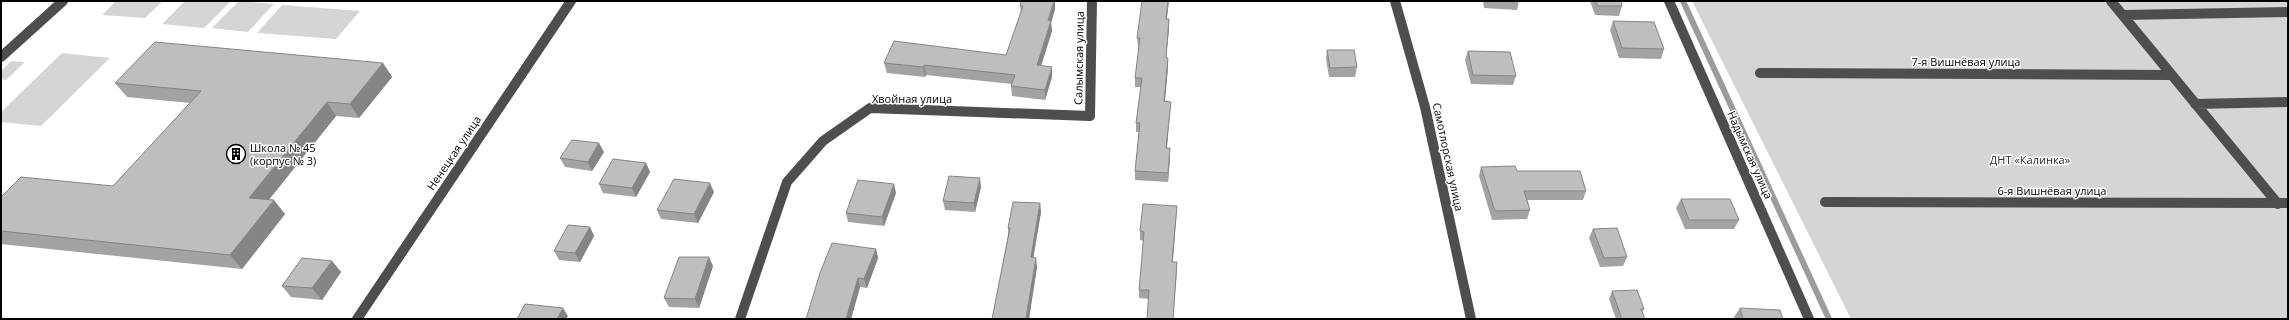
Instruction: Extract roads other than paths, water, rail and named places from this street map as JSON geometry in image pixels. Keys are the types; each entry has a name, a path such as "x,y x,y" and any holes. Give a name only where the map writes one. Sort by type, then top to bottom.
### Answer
{"street":[{"path":"1,57 63,1"},
{"name":"Ненецкая улица","path":"357,319 571,1"},
{"name":"Салымская улица","path":"1090,116 1092,1"},
{"name":"Самотлорская улица","path":"1395,1 1425,107 1471,319"},
{"name":"Надымская улица","path":"1669,1 1809,319"},
{"path":"2111,1 2195,104 2283,203"},
{"path":"2123,15 2288,12"},
{"name":"7-я Вишнёвая улица","path":"1760,73 2171,75"},
{"path":"2195,104 2288,102"},
{"name":"Хвойная улица","path":"740,319 787,182 823,141 870,108 1090,116"},
{"name":"6-я Вишнёвая улица","path":"1826,202 2283,203"}],"waterway":[{"path":"1683,1 1829,319"}],"place":[{"name":"Школа № 45 (корпус № 3)","path":"236,154"}],"park label":[{"name":"ДНТ «Калинка»","path":"2030,160"}]}
